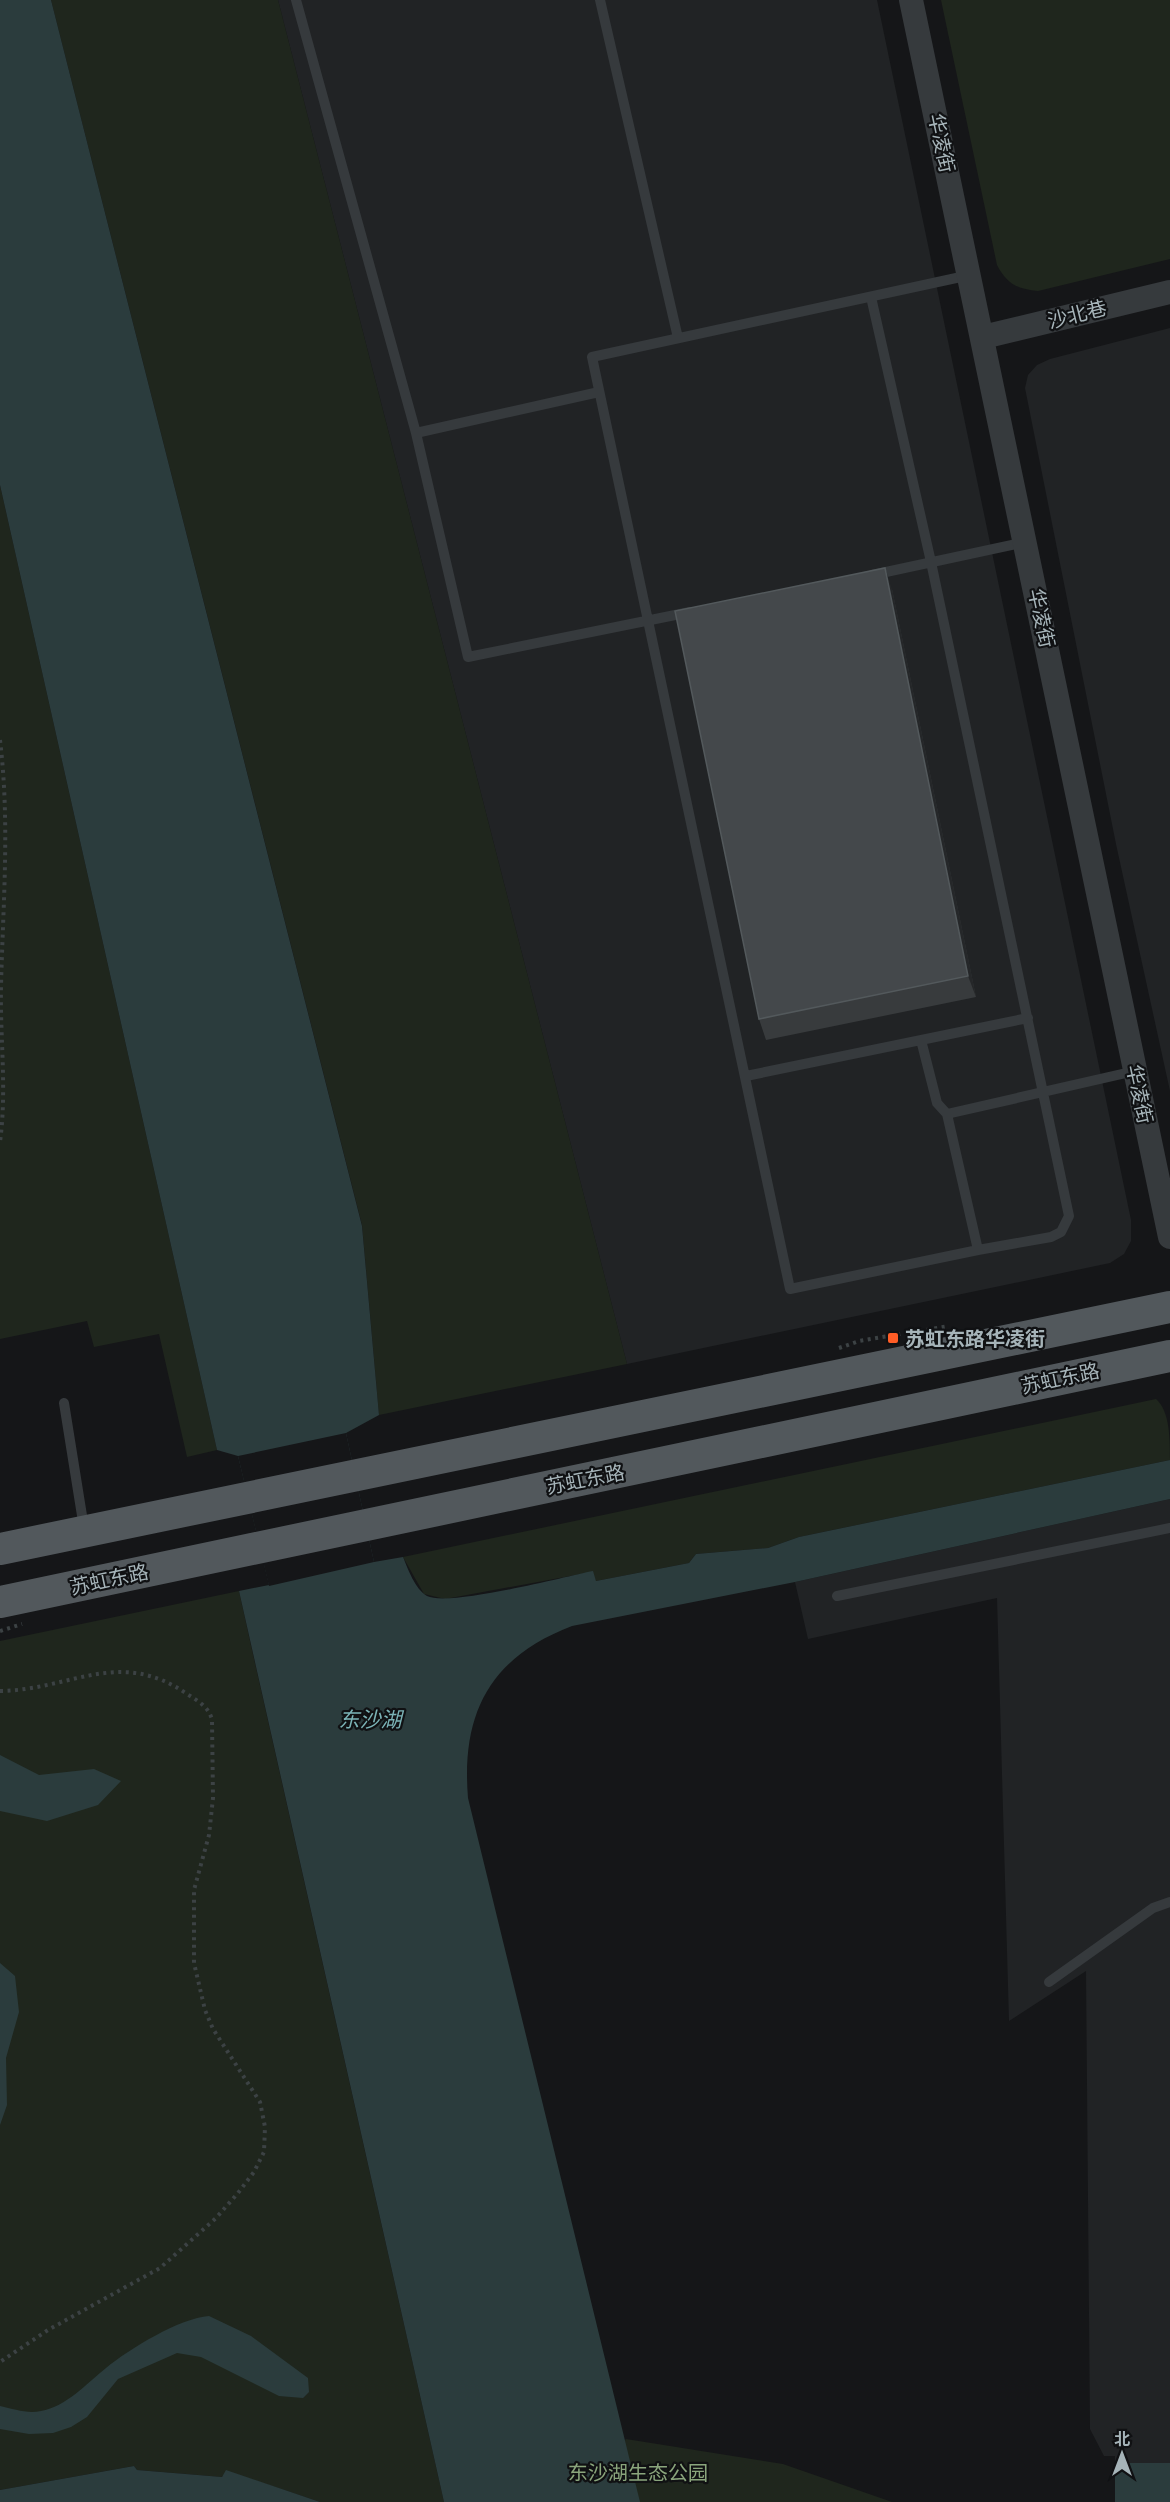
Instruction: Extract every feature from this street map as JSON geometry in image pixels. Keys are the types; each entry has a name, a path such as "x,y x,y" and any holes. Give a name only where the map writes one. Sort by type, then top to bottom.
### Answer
{"main road":[{"path":"0,1549 355,1474 784,1389 1170,1307"},
{"name":"苏虹东路","path":"0,1602 260,1545 823,1431 1170,1356"}],"street":[{"name":"华凌街","path":"911,0 1170,1237"},
{"name":"沙北巷","path":"983,337 1170,292"}],"lane":[{"path":"296,0 416,433 468,657 705,609"},
{"path":"600,0 678,338"},
{"path":"871,297 931,562 1070,1216 1066,1226 1051,1237 790,1289 592,357 970,275"},
{"path":"416,433 599,392"},
{"path":"864,576 1026,542"},
{"path":"746,1076 1028,1018"},
{"path":"921,1040 937,1103 947,1114 978,1250"},
{"path":"947,1114 1136,1071"},
{"path":"64,1403 85,1532"},
{"path":"837,1596 1170,1528"},
{"path":"1049,1982 1153,1908 1170,1902"}],"path":[{"path":"0,740 6,790 7,857 1,989 3,1094 0,1142"},
{"path":"0,1691 42,1687 98,1672 125,1671 161,1680 182,1690 208,1710 212,1720 213,1798 209,1835 194,1890 194,1963 205,2010 213,2029 260,2102 266,2142 259,2164 238,2193 216,2218 159,2268 48,2330 0,2361"}],"shaded area":[{"path":"278,0 877,0 1131,1220 1131,1241 1124,1254 1110,1263 627,1364"},
{"path":"1170,328 1170,1091 1116,844 1025,388 1028,375 1037,365 1050,359"},
{"path":"1170,1499 1170,2502 1115,2502 1115,2456 1104,2456 1090,2429 1086,1971 1009,2021 997,1598 808,1639 795,1582"}],"green space":[{"path":"51,0 278,0 627,1364 379,1415 362,1225"},
{"path":"941,0 1170,0 1170,259 1038,291 1018,287 1005,277 997,265"},
{"path":"0,485 217,1450 187,1457 159,1334 94,1347 87,1321 0,1339"},
{"path":"1156,1399 1161,1404 1167,1418 1170,1460 799,1537 768,1548 696,1554 689,1563 596,1581 592,1572 445,1599 424,1594 403,1557"},
{"path":"239,1591 444,2502 320,2502 227,2471 222,2477 137,2470 134,2466 0,2490 0,1641"},
{"name":"东沙湖生态公园","path":"626,2439 783,2464 892,2502 569,2502"}],"water":[{"name":"东沙湖","path":"0,0 51,0 362,1226 379,1415 346,1433 374,1562 403,1557 419,1589 427,1596 439,1598 481,1595 593,1571 596,1581 689,1563 696,1554 768,1548 799,1537 1170,1460 1170,1499 795,1582 572,1626 544,1639 521,1654 502,1671 487,1691 476,1714 470,1739 467,1767 468,1798 640,2502 444,2502 239,1591 269,1585 238,1456 217,1450 0,485"},
{"path":"0,1755 39,1775 94,1769 121,1781 98,1805 47,1821 0,1811"},
{"path":"0,1963 15,1976 19,2012 6,2058 7,2105 0,2125"},
{"path":"209,2316 251,2336 308,2378 309,2392 303,2398 279,2396 201,2357 177,2353 118,2379 87,2417 71,2427 53,2433 29,2434 0,2429 0,2406 31,2412 50,2409 68,2400 116,2360 141,2344 184,2322"},
{"path":"1115,2463 1170,2463 1170,2502 1115,2502"},
{"path":"134,2466 137,2470 222,2477 226,2470 320,2502 0,2502 0,2490"}],"pier":[{"path":"346,1433 374,1562 269,1586 238,1456"}],"building":[{"path":"885,568 968,976 759,1019 675,611"}],"place":[{"name":"苏虹东路华凌街","path":"893,1338"}]}
